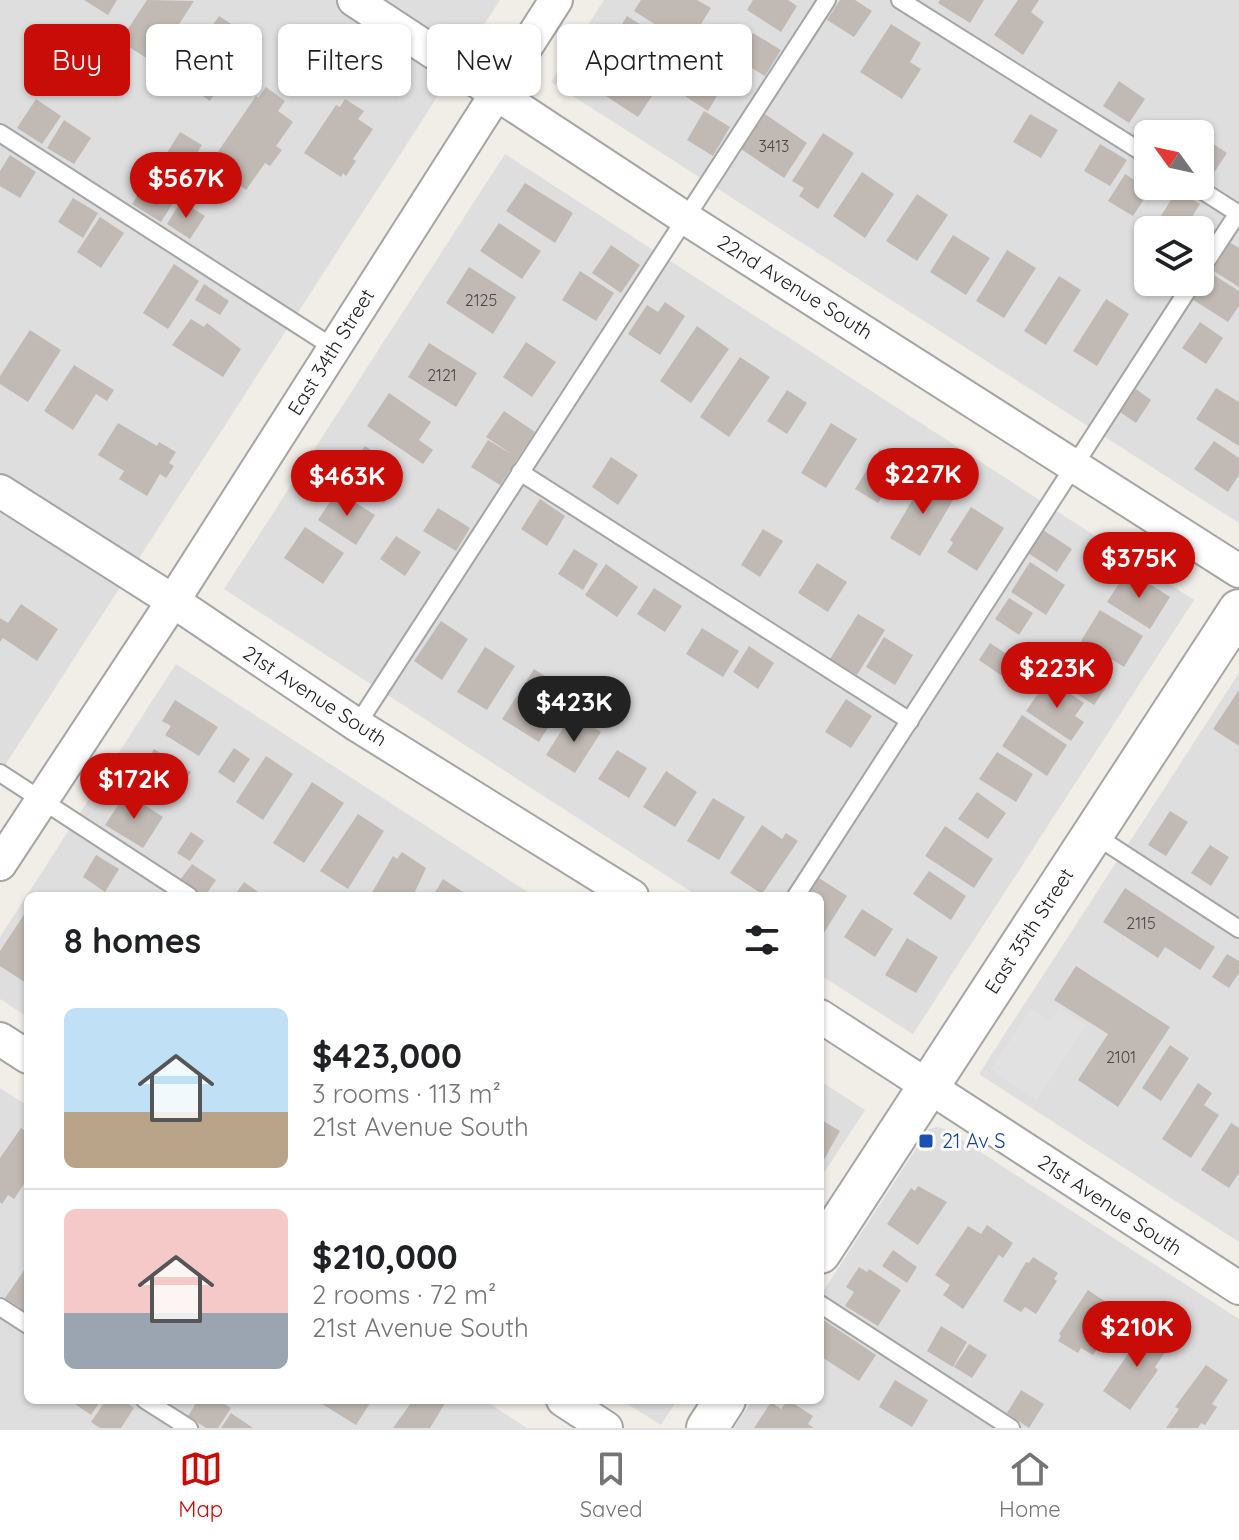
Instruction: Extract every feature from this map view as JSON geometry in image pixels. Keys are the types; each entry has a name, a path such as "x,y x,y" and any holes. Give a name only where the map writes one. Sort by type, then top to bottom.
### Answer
{"street":[{"name":"22nd Avenue South","path":"354,0 427,47"},
{"name":"East 34th Street","path":"541,24 556,0"},
{"name":"East 34th Street","path":"0,864 173,601 494,96"},
{"name":"22nd Avenue South","path":"503,96 685,218 1239,571"},
{"name":"21st Avenue South","path":"0,491 173,601 357,725 626,892"},
{"name":"East 35th Street","path":"824,1247 1239,610"},
{"name":"21st Avenue South","path":"824,1019 1239,1288"},
{"path":"0,1039 24,1054"},
{"path":"569,1404 606,1428"},
{"path":"707,1428 722,1404"}],"lane":[{"path":"357,725 827,0"},
{"path":"900,0 1134,147"},
{"path":"0,133 334,348"},
{"path":"1214,198 1238,214 1214,250"},
{"path":"799,892 1184,296"},
{"path":"520,472 910,721"},
{"path":"0,773 183,892"},
{"path":"1093,834 1239,929"},
{"path":"0,1307 24,1322"},
{"path":"824,1307 1011,1428"},
{"path":"151,1404 189,1428"}],"shaded area":[{"path":"0,0 500,0 484,24 427,24 427,96 438,96 0,773"},
{"path":"604,0 1239,0 1239,523 573,96 752,96 752,24 588,24"},
{"path":"505,154 1194,600 913,1034 824,978 824,892 692,892 224,589"},
{"path":"176,664 528,892 29,892"},
{"path":"1239,673 1239,1242 979,1074"},
{"path":"24,900 24,1014 0,999 0,937"},
{"path":"1060,1007 1086,1025 1037,1100 991,1069 1031,1009 1050,1021"},
{"path":"824,1084 865,1110 824,1173"},
{"path":"0,1088 24,1103 24,1404 490,1404 527,1428 0,1428"},
{"path":"929,1129 945,1129 1239,1319 1239,1428 734,1428 749,1404 824,1404 824,1290"},
{"path":"627,1404 674,1404 661,1425"}],"building":[{"path":"84,0 117,0 108,15"},
{"path":"147,0 194,1 179,24 146,24 146,58 130,47 130,26"},
{"path":"641,0 697,0 711,8 701,24 655,24 634,11"},
{"path":"753,0 788,0 797,6 781,32 747,10"},
{"path":"840,0 855,0 872,11 854,37 827,20"},
{"path":"940,0 984,0 970,23 938,3"},
{"path":"1018,0 1039,0 1031,12 1044,22 1023,55 994,35"},
{"path":"219,16 231,24 213,24"},
{"path":"627,16 640,24 622,24"},
{"path":"891,24 921,43 910,62 921,69 902,99 860,72"},
{"path":"752,35 781,50 765,76 752,68"},
{"path":"1119,81 1145,99 1129,123 1103,106"},
{"path":"266,87 285,101 278,111 293,122 276,146 282,150 270,166 265,163 246,190 227,176 230,171 213,159 256,96 262,96"},
{"path":"606,96 652,96 638,117"},
{"path":"685,96 717,96 708,111"},
{"path":"36,99 61,116 42,144 17,128"},
{"path":"345,99 364,111 358,119 373,129 346,176 343,173 341,177 304,153 336,105 340,107"},
{"path":"704,111 730,127 713,156 687,140"},
{"path":"765,114 807,143 784,178 741,149"},
{"path":"1030,114 1058,130 1041,158 1013,142"},
{"path":"64,120 91,138 74,164 47,148"},
{"path":"180,132 202,145 184,174 162,161"},
{"path":"823,133 854,153 818,209 799,196 804,188 792,181"},
{"path":"1100,144 1127,160 1110,186 1084,171"},
{"path":"1214,144 1227,153 1214,172"},
{"path":"10,155 36,172 20,198 0,186 0,171"},
{"path":"862,172 894,194 865,238 833,216"},
{"path":"1125,174 1134,180 1134,200 1143,200 1133,216 1108,201"},
{"path":"150,177 178,195 161,222 132,204"},
{"path":"525,183 573,213 555,243 506,211"},
{"path":"917,194 948,215 917,261 886,241"},
{"path":"73,198 98,213 83,238 58,222"},
{"path":"1171,200 1193,200 1200,204 1193,216 1161,216"},
{"path":"181,201 205,216 190,239 167,224"},
{"path":"100,217 124,233 101,268 77,252"},
{"path":"499,223 541,251 522,279 480,251"},
{"path":"953,235 990,258 966,295 930,272"},
{"path":"1229,242 1239,248 1239,287 1214,271"},
{"path":"611,245 640,265 621,293 592,273"},
{"path":"1007,250 1036,268 1004,318 976,301"},
{"path":"174,264 199,281 168,329 143,313"},
{"path":"469,267 516,297 493,334 446,303"},
{"path":"580,271 614,293 596,321 562,300"},
{"path":"1214,275 1239,291 1239,306 1228,322 1192,299 1194,296 1214,296"},
{"path":"1059,276 1081,290 1046,345 1024,331"},
{"path":"204,284 229,301 220,315 195,300"},
{"path":"1106,299 1129,314 1097,366 1073,351"},
{"path":"665,302 685,316 660,355 628,334 647,305 658,312"},
{"path":"191,319 204,327 207,323 241,349 223,377 172,345"},
{"path":"1200,322 1223,338 1206,364 1182,348"},
{"path":"697,326 729,349 691,403 660,381"},
{"path":"30,330 61,350 28,402 0,384 0,376"},
{"path":"526,342 556,362 532,397 503,377"},
{"path":"429,343 477,373 456,407 408,377"},
{"path":"740,357 770,377 729,437 700,417"},
{"path":"74,365 114,390 107,401 96,394 73,430 44,411"},
{"path":"1216,388 1239,402 1239,446 1196,419"},
{"path":"1136,389 1151,400 1136,423 1120,412"},
{"path":"787,390 807,403 787,434 767,421"},
{"path":"389,393 431,422 419,440 433,450 423,464 367,426"},
{"path":"504,411 535,432 500,485 471,467 488,440 513,455 486,437"},
{"path":"118,423 157,446 159,442 176,452 169,463 174,466 166,478 160,474 147,496 119,479 124,471 98,455"},
{"path":"831,423 857,439 826,488 801,473"},
{"path":"1214,441 1239,458 1239,475 1228,492 1194,469"},
{"path":"365,446 404,473 384,503 344,477"},
{"path":"880,449 903,464 878,503 855,489"},
{"path":"611,457 638,475 618,505 592,487"},
{"path":"926,477 956,495 920,556 890,538"},
{"path":"337,491 375,515 356,545 318,520"},
{"path":"540,499 565,516 547,546 521,529"},
{"path":"971,507 1004,528 977,571 947,552 953,543 950,540"},
{"path":"438,508 470,528 456,551 423,531"},
{"path":"305,527 344,553 323,584 284,558"},
{"path":"763,529 783,541 760,577 741,565"},
{"path":"1043,530 1072,549 1057,572 1028,553"},
{"path":"396,536 421,552 405,576 380,559"},
{"path":"574,549 598,564 583,590 558,574"},
{"path":"1030,562 1065,585 1046,615 1011,592"},
{"path":"817,563 847,582 828,612 798,593"},
{"path":"606,564 638,587 617,617 585,595"},
{"path":"1128,570 1170,597 1150,629 1107,602"},
{"path":"654,588 682,606 665,632 637,614"},
{"path":"1009,598 1033,613 1019,635 995,619"},
{"path":"21,604 58,629 37,661 3,638 0,642 0,618 8,623"},
{"path":"1100,610 1143,636 1124,667 1081,641"},
{"path":"858,614 885,630 857,675 830,659"},
{"path":"441,621 468,639 442,680 414,661"},
{"path":"702,628 739,651 723,677 686,654"},
{"path":"884,637 913,655 895,685 866,667"},
{"path":"990,643 1016,660 1005,678 979,660"},
{"path":"749,646 774,663 758,689 733,672"},
{"path":"485,647 515,666 487,710 457,692"},
{"path":"1069,655 1109,683 1094,705 1053,678"},
{"path":"534,669 570,692 539,742 502,719"},
{"path":"1048,679 1084,703 1075,716 1084,722 1071,741 1026,711"},
{"path":"1239,690 1239,746 1213,729"},
{"path":"846,699 872,716 851,748 825,732"},
{"path":"175,700 218,727 199,756 165,735 171,726 162,721"},
{"path":"572,714 601,732 575,773 546,755"},
{"path":"1022,715 1067,745 1047,776 1002,746"},
{"path":"234,748 250,759 234,783 218,772"},
{"path":"154,749 191,772 171,803 134,780"},
{"path":"617,750 647,768 629,798 598,779"},
{"path":"997,752 1033,774 1016,802 979,779"},
{"path":"266,756 293,774 263,820 236,802"},
{"path":"666,771 697,792 675,827 643,807"},
{"path":"312,782 344,803 304,863 273,843"},
{"path":"977,792 1006,813 988,839 958,819"},
{"path":"126,793 163,817 143,848 105,825"},
{"path":"713,798 745,817 719,860 687,841"},
{"path":"1170,811 1188,822 1166,856 1148,845"},
{"path":"358,814 384,831 348,889 320,871"},
{"path":"762,825 782,839 786,833 798,841 763,892 730,873"},
{"path":"945,826 993,859 974,888 925,856"},
{"path":"191,832 204,841 190,861 177,853"},
{"path":"1210,845 1229,857 1211,886 1191,873"},
{"path":"402,852 426,868 415,892 372,892 393,856 397,859"},
{"path":"96,855 119,869 105,892 83,877"},
{"path":"192,864 216,880 208,892 199,892 180,880"},
{"path":"929,871 966,896 951,920 913,894"},
{"path":"816,876 847,896 824,933 824,892 806,892"},
{"path":"443,879 463,892 435,892"},
{"path":"244,882 258,892 237,892"},
{"path":"1125,888 1215,947 1200,970 1165,947 1158,958 1103,922"},
{"path":"862,909 893,929 875,957 844,937"},
{"path":"24,915 24,982 0,966 0,951"},
{"path":"907,938 938,957 916,993 885,975"},
{"path":"1227,954 1239,961 1239,973 1229,988 1212,977"},
{"path":"1076,966 1170,1027 1118,1107 1078,1080 1108,1034 1054,1000"},
{"path":"1170,1045 1189,1058 1161,1101 1142,1088"},
{"path":"1198,1083 1212,1093 1204,1105 1219,1115 1191,1158 1162,1139"},
{"path":"824,1121 840,1131 824,1160"},
{"path":"1231,1123 1239,1128 1239,1173 1229,1188 1201,1170"},
{"path":"21,1128 24,1130 24,1184 14,1199 8,1195 2,1204 0,1202 0,1158"},
{"path":"918,1186 947,1202 918,1245 887,1224 911,1188 915,1191"},
{"path":"987,1225 1013,1243 1003,1258 999,1255 963,1309 943,1295 950,1285 935,1275 968,1226 981,1234"},
{"path":"893,1250 917,1267 907,1283 882,1266"},
{"path":"1033,1257 1058,1273 1054,1279 1057,1281 1036,1314 1025,1307 1021,1312 1003,1301 1026,1262 1029,1263"},
{"path":"859,1267 867,1272 869,1269 901,1290 878,1326 845,1306 854,1292 846,1287"},
{"path":"24,1270 24,1310 5,1298"},
{"path":"1088,1290 1121,1312 1093,1355 1081,1348 1078,1353 1058,1341 1059,1334"},
{"path":"824,1320 876,1355 859,1381 824,1359"},
{"path":"941,1326 967,1342 953,1367 927,1351"},
{"path":"1146,1327 1171,1343 1155,1367 1158,1370 1130,1410 1103,1391"},
{"path":"969,1344 987,1355 972,1378 954,1367"},
{"path":"1206,1365 1228,1380 1212,1404 1217,1407 1205,1425 1201,1423 1198,1428 1166,1428 1179,1409 1175,1407"},
{"path":"895,1380 928,1400 912,1427 879,1407"},
{"path":"1021,1390 1044,1404 1029,1428 1007,1413"},
{"path":"75,1404 98,1404 91,1415"},
{"path":"103,1404 128,1404 134,1408 121,1428 100,1428 91,1422"},
{"path":"196,1404 224,1404 231,1408 218,1428 206,1428 188,1416"},
{"path":"322,1404 369,1404 356,1425"},
{"path":"410,1404 445,1404 430,1428 393,1428"},
{"path":"770,1404 781,1409 785,1404 794,1404 813,1416 808,1424 814,1428 754,1428"},
{"path":"231,1413 253,1428 221,1428"}],"place":[{"name":"21 Av S","path":"926,1141"}]}
